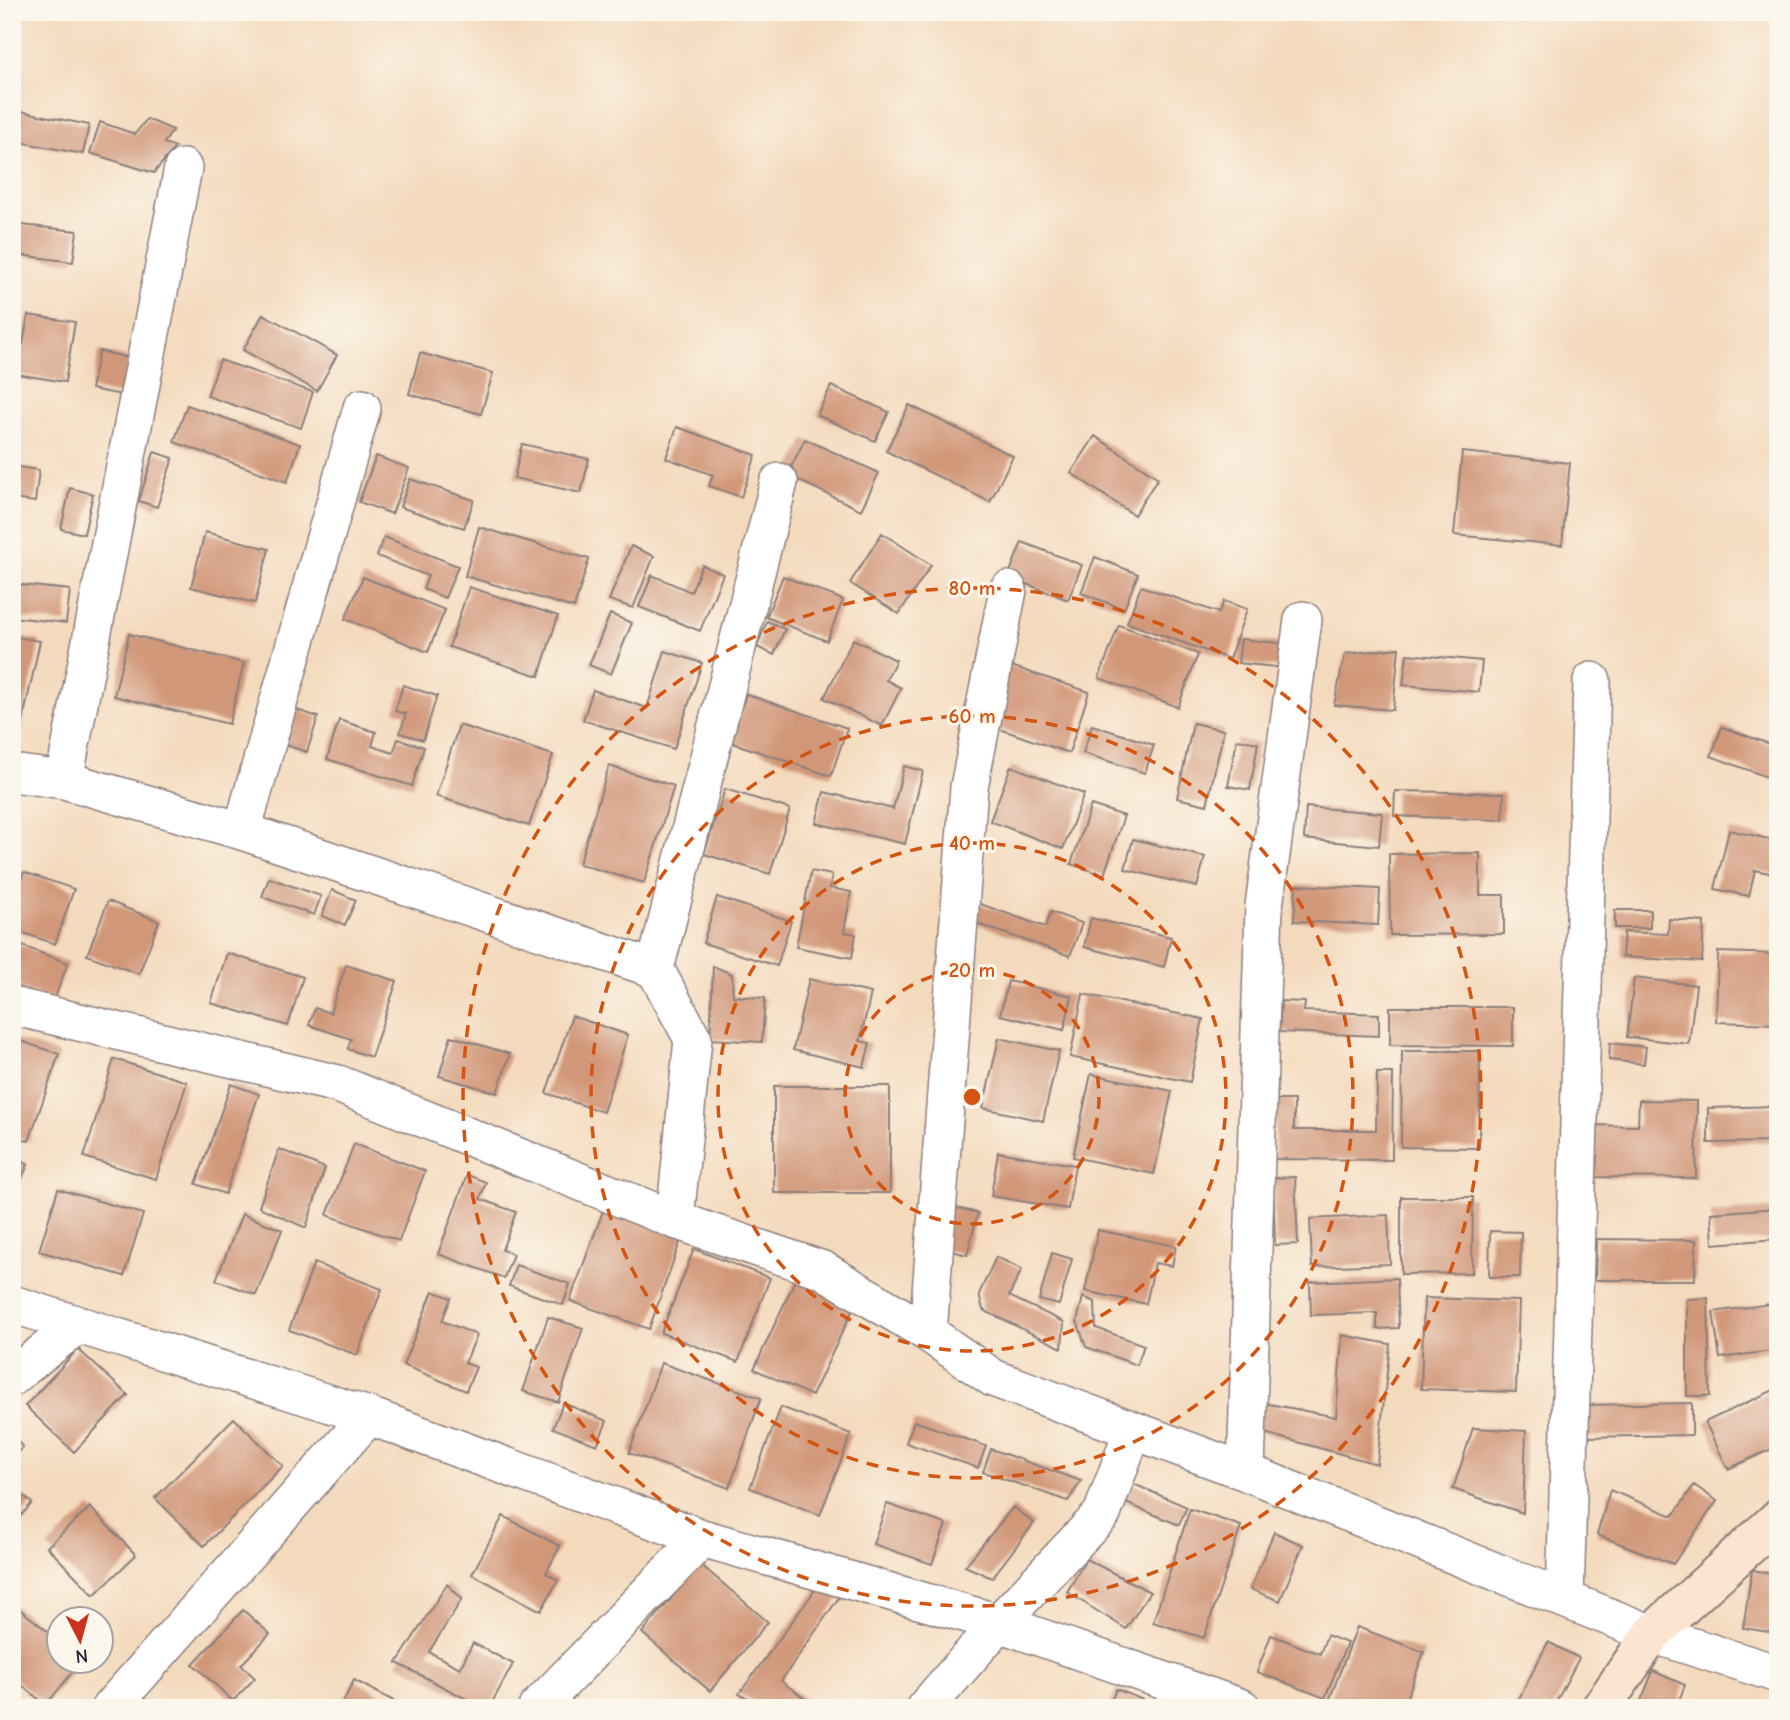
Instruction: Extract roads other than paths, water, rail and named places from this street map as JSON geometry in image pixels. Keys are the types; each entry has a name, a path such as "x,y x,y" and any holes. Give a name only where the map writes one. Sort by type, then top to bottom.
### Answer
{"main road":[{"path":"1601,1708 1653,1634 1778,1519"}],"street":[{"path":"64,780 183,168"},
{"path":"242,831 362,408"},
{"path":"675,1220 693,1039 655,969 779,482"},
{"path":"928,1333 969,787 1008,590"},
{"path":"1246,1472 1264,906 1303,620"},
{"path":"1565,1598 1592,681"},
{"path":"12,773 64,780 242,831 655,969"},
{"path":"12,1006 338,1084 675,1220 823,1270 928,1333 993,1377 1246,1472 1653,1634 1778,1674"},
{"path":"12,1304 369,1416 702,1538 999,1623 1241,1708"},
{"path":"12,1377 76,1326"},
{"path":"110,1708 369,1416"},
{"path":"925,1708 999,1623 1102,1514 1133,1430"},
{"path":"537,1708 702,1538"}]}
